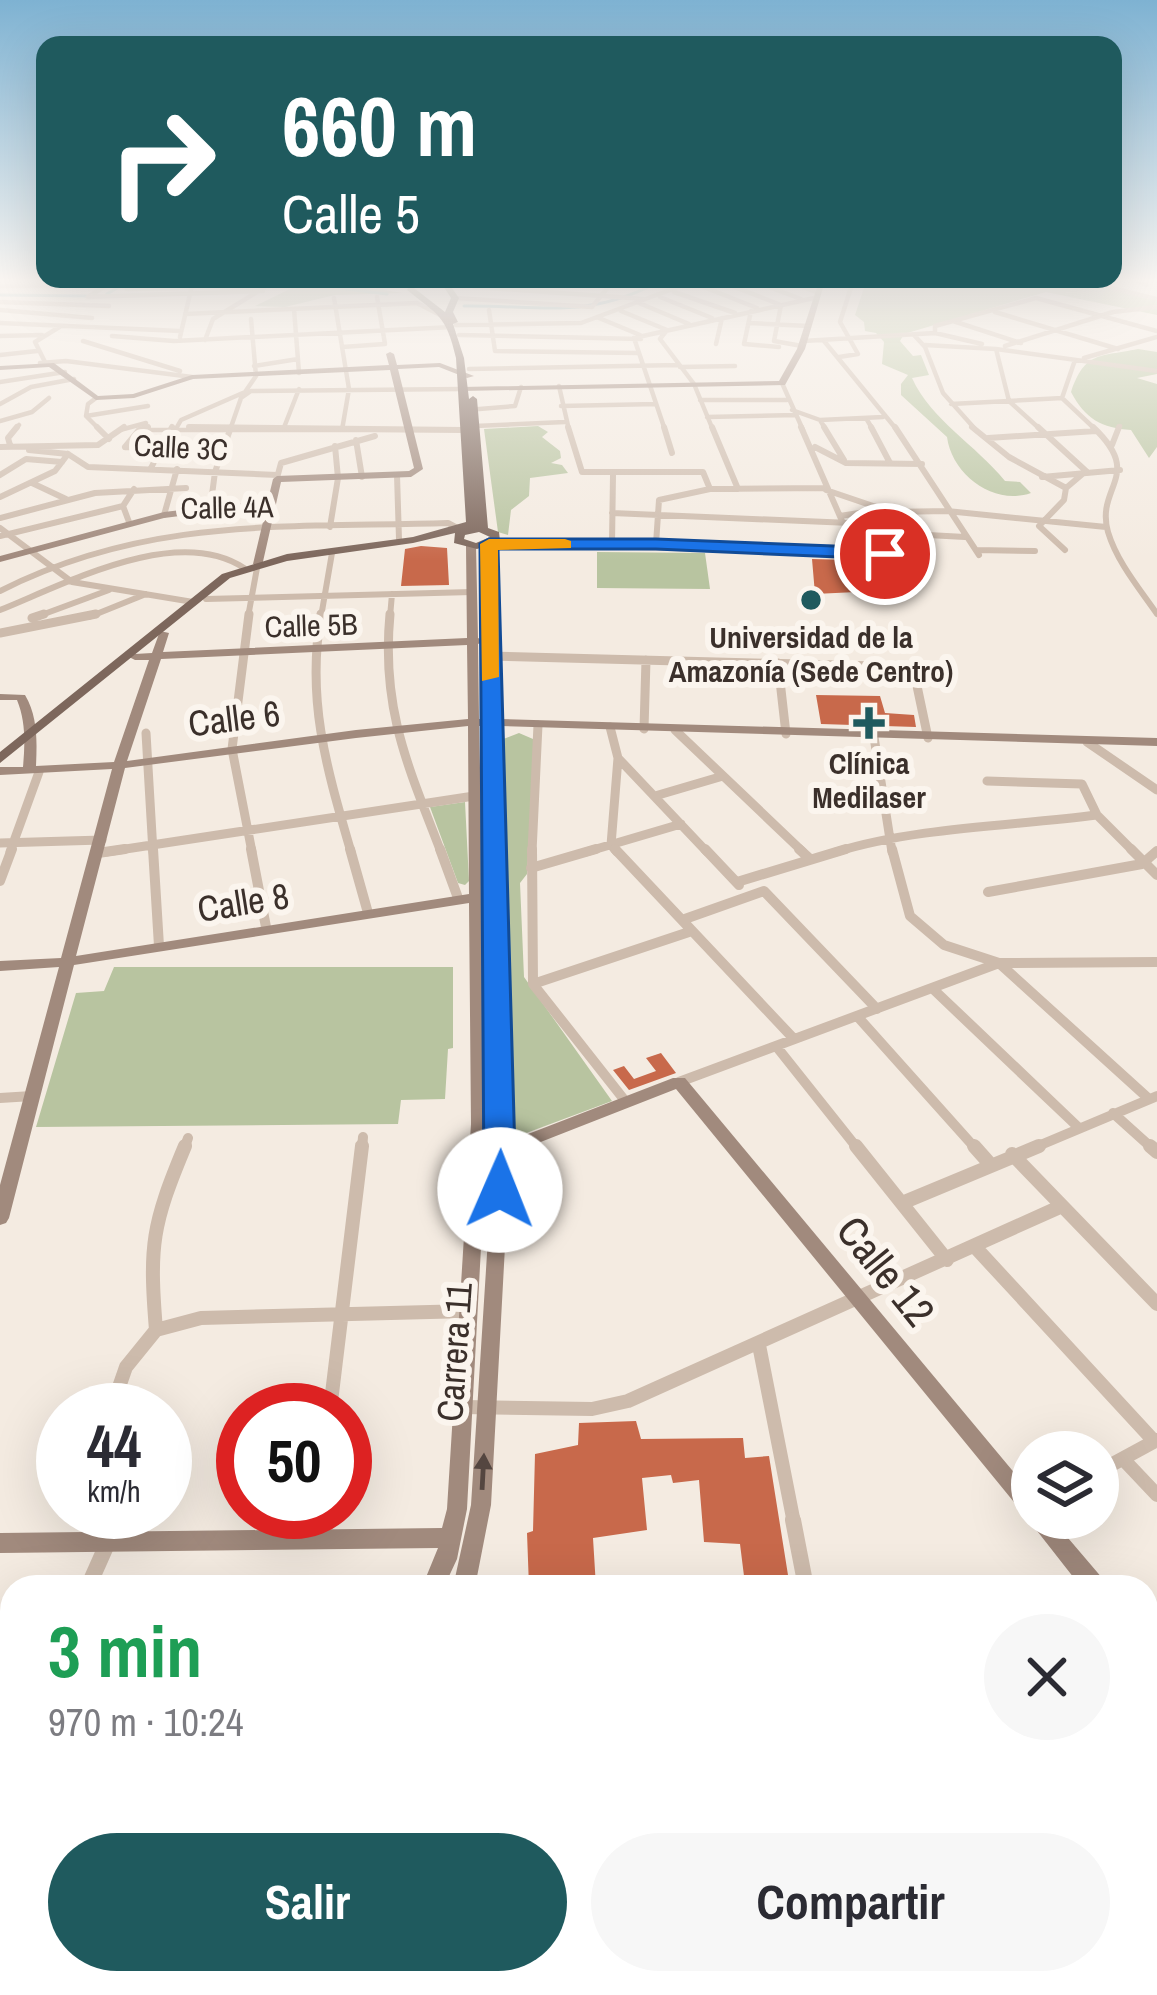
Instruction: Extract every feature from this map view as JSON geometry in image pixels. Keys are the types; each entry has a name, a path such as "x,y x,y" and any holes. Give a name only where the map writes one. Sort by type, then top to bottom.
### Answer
{"main road":[{"name":"Carrera 11","path":"467,374 475,425 476,536"},
{"name":"Carrera 11","path":"469,399 463,430 476,536"},
{"path":"0,770 199,601 253,566 398,532 476,536"},
{"path":"253,566 476,536"},
{"path":"0,759 135,657 199,601"}],"street":[{"path":"0,382 75,374"},
{"path":"171,374 196,377"},
{"path":"187,374 196,377"},
{"path":"86,416 88,404 96,398 134,396 196,377 225,374"},
{"path":"210,510 215,472 254,374"},
{"path":"342,430 347,374"},
{"path":"395,374 407,432"},
{"path":"535,374 536,387"},
{"path":"589,374 591,386"},
{"path":"646,374 672,453"},
{"path":"686,374 738,489"},
{"path":"787,374 782,383 787,400 812,446 841,519"},
{"path":"852,374 922,464 947,511 978,553 1035,551"},
{"path":"932,374 951,404 1022,470 1066,488"},
{"path":"1002,374 1009,401 1086,471"},
{"path":"1062,398 1071,374"},
{"path":"0,404 21,391 69,375"},
{"path":"69,375 96,398"},
{"path":"469,399 482,392 515,388 782,383"},
{"path":"559,386 577,468 582,472 703,472 710,489"},
{"path":"151,469 177,425 250,390 399,389 514,406 515,388"},
{"path":"284,430 299,389"},
{"path":"0,421 32,412 49,398 21,391"},
{"path":"86,416 148,406 134,396"},
{"path":"207,407 242,398"},
{"path":"951,404 1062,398 1112,445 1119,465 1106,527 1125,568 1157,614"},
{"path":"700,400 787,400"},
{"path":"561,406 656,404"},
{"path":"707,417 794,412 820,420 883,417"},
{"path":"86,416 109,440"},
{"path":"866,418 890,463"},
{"path":"820,420 846,463"},
{"path":"475,425 565,422"},
{"path":"19,425 5,446 98,445 125,427 177,425 196,430 463,430"},
{"path":"177,425 142,428 125,448 187,450"},
{"path":"1112,445 1120,426"},
{"path":"164,514 169,488 196,430"},
{"path":"988,438 1096,430"},
{"path":"266,927 232,749 253,566 281,463 395,431"},
{"name":"Calle 3C","path":"68,454 81,466 277,477 397,475 419,469 407,432"},
{"path":"356,440 362,476"},
{"path":"330,527 338,478 335,446"},
{"path":"812,446 846,463 922,464"},
{"path":"0,475 27,455 68,454"},
{"path":"0,497 32,483 68,454"},
{"path":"27,455 62,462"},
{"path":"1038,478 1119,465"},
{"path":"1065,550 1039,526 1064,500 1066,488 1086,471"},
{"path":"397,475 398,532"},
{"path":"611,544 613,475"},
{"path":"32,483 66,499"},
{"path":"0,518 66,499 134,489 186,488"},
{"path":"0,532 123,506 134,489"},
{"path":"656,544 659,500 710,489 826,489 892,512 947,511 1106,527"},
{"path":"0,560 164,514 270,502"},
{"path":"123,506 130,522"},
{"path":"612,512 841,519 874,524 891,533 965,537"},
{"path":"841,519 865,512"},
{"path":"751,517 751,548"},
{"path":"874,524 891,520"},
{"name":"Calle 4A","path":"0,591 52,566 171,531 330,527 398,532"},
{"path":"11,533 72,582 199,601 472,592"},
{"path":"476,536 527,545 656,544 885,554"},
{"name":"Carrera 11","path":"476,536 472,592 483,646"},
{"name":"Carrera 11","path":"437,1575 451,1538 477,1162 466,898 482,723 476,536"},
{"path":"918,536 930,550"},
{"path":"0,610 72,582 192,548 253,566"},
{"path":"332,553 315,649 318,738 368,913"},
{"path":"32,618 112,588"},
{"path":"0,633 82,619 147,593"},
{"path":"392,594 387,646 394,727 466,898"},
{"path":"0,1217 120,764 164,633"},
{"path":"483,646 646,660 913,668 928,738"},
{"name":"Calle 5B","path":"135,657 483,646"},
{"path":"644,728 646,660"},
{"path":"778,663 786,734"},
{"path":"0,697 21,697 27,705 34,771 6,843 0,881"},
{"name":"Carrera 11","path":"467,1575 482,1505 502,1151 491,746 482,723"},
{"name":"Calle 6","path":"0,770 120,764 394,727 482,723 1157,742"},
{"path":"491,746 502,734 538,725 531,868 533,984 626,1102"},
{"path":"610,727 618,758 611,845 794,1040"},
{"path":"675,730 809,859"},
{"path":"146,733 159,946"},
{"path":"874,736 888,836 910,916 944,945 999,963 1153,1097 902,1203"},
{"path":"1087,742 1157,790"},
{"path":"618,758 748,896"},
{"path":"655,796 724,776"},
{"path":"987,781 1082,784 1097,815 1157,875"},
{"path":"6,843 155,846 474,796"},
{"path":"737,882 888,836 929,836 1097,815"},
{"path":"531,868 681,824"},
{"path":"988,892 1142,864 1157,851"},
{"path":"682,920 764,891 877,1009"},
{"name":"Calle 8","path":"0,966 66,962 266,927 495,896"},
{"path":"533,984 692,931"},
{"path":"1134,958 1157,949"},
{"path":"477,1162 999,963 1134,958 1157,962"},
{"path":"932,988 1078,1127"},
{"path":"856,1016 990,1164"},
{"path":"776,1046 947,1260"},
{"name":"Calle 12","path":"679,1082 1011,1484"},
{"path":"0,1098 32,1096"},
{"path":"1113,1113 1157,1152"},
{"path":"333,1383 363,1137"},
{"path":"156,1330 150,1255 158,1211 188,1138"},
{"path":"1012,1154 1157,1304"},
{"path":"463,1407 592,1408 628,1401 1062,1206"},
{"path":"976,1248 1155,1440 1119,1461"},
{"path":"117,1383 129,1357 156,1330 201,1318 469,1311"},
{"path":"759,1345 804,1575"},
{"path":"1123,1459 1157,1496"},
{"path":"0,1543 451,1538"},
{"path":"93,1575 108,1539"},
{"name":"Calle 12","path":"1056,1539 1085,1575"}],"green space":[{"path":"929,374 912,378 930,407 1005,481 1020,482 1031,493 1003,495 966,475 947,437 901,395 901,384 908,375"},
{"path":"1079,374 1156,374 1137,378 1157,384 1157,447 1149,458 1131,430 1111,427 1082,409 1071,392"},
{"path":"538,426 548,432 542,437 560,451 561,458 551,463 562,465 568,473 530,478 529,496 511,510 508,535 498,532 484,429"},
{"path":"597,552 705,553 710,589 597,588"},
{"path":"519,733 533,739 534,745 527,874 520,883 524,977 612,1101 513,1138 498,741"},
{"path":"465,802 469,881 465,885 458,883 430,807"},
{"path":"114,967 453,967 453,1048 448,1049 445,1099 401,1100 398,1124 36,1127 76,993 104,991"}],"building":[{"path":"447,548 449,585 401,586 405,549"},
{"path":"812,559 848,560 856,592 815,594"},
{"name":"Clínica Medilaser","path":"816,695 880,696 885,713 914,715 916,727 821,724"},
{"path":"661,1053 676,1073 629,1090 613,1070 624,1066 634,1079 656,1071 646,1058"},
{"path":"636,1421 641,1439 743,1438 745,1458 769,1456 788,1575 744,1575 740,1544 704,1542 699,1480 673,1483 671,1475 642,1478 647,1530 593,1538 595,1575 529,1575 527,1533 533,1531 535,1454 578,1445 579,1423"}],"slow traffic":[{"path":"489,677 489,544 565,545"}],"place":[{"name":"Universidad de la Amazonía (Sede Centro)","path":"811,600"},
{"name":"Clínica Medilaser","path":"869,723"}],"route":[{"path":"500,1190 489,544 656,544 885,554"}]}
